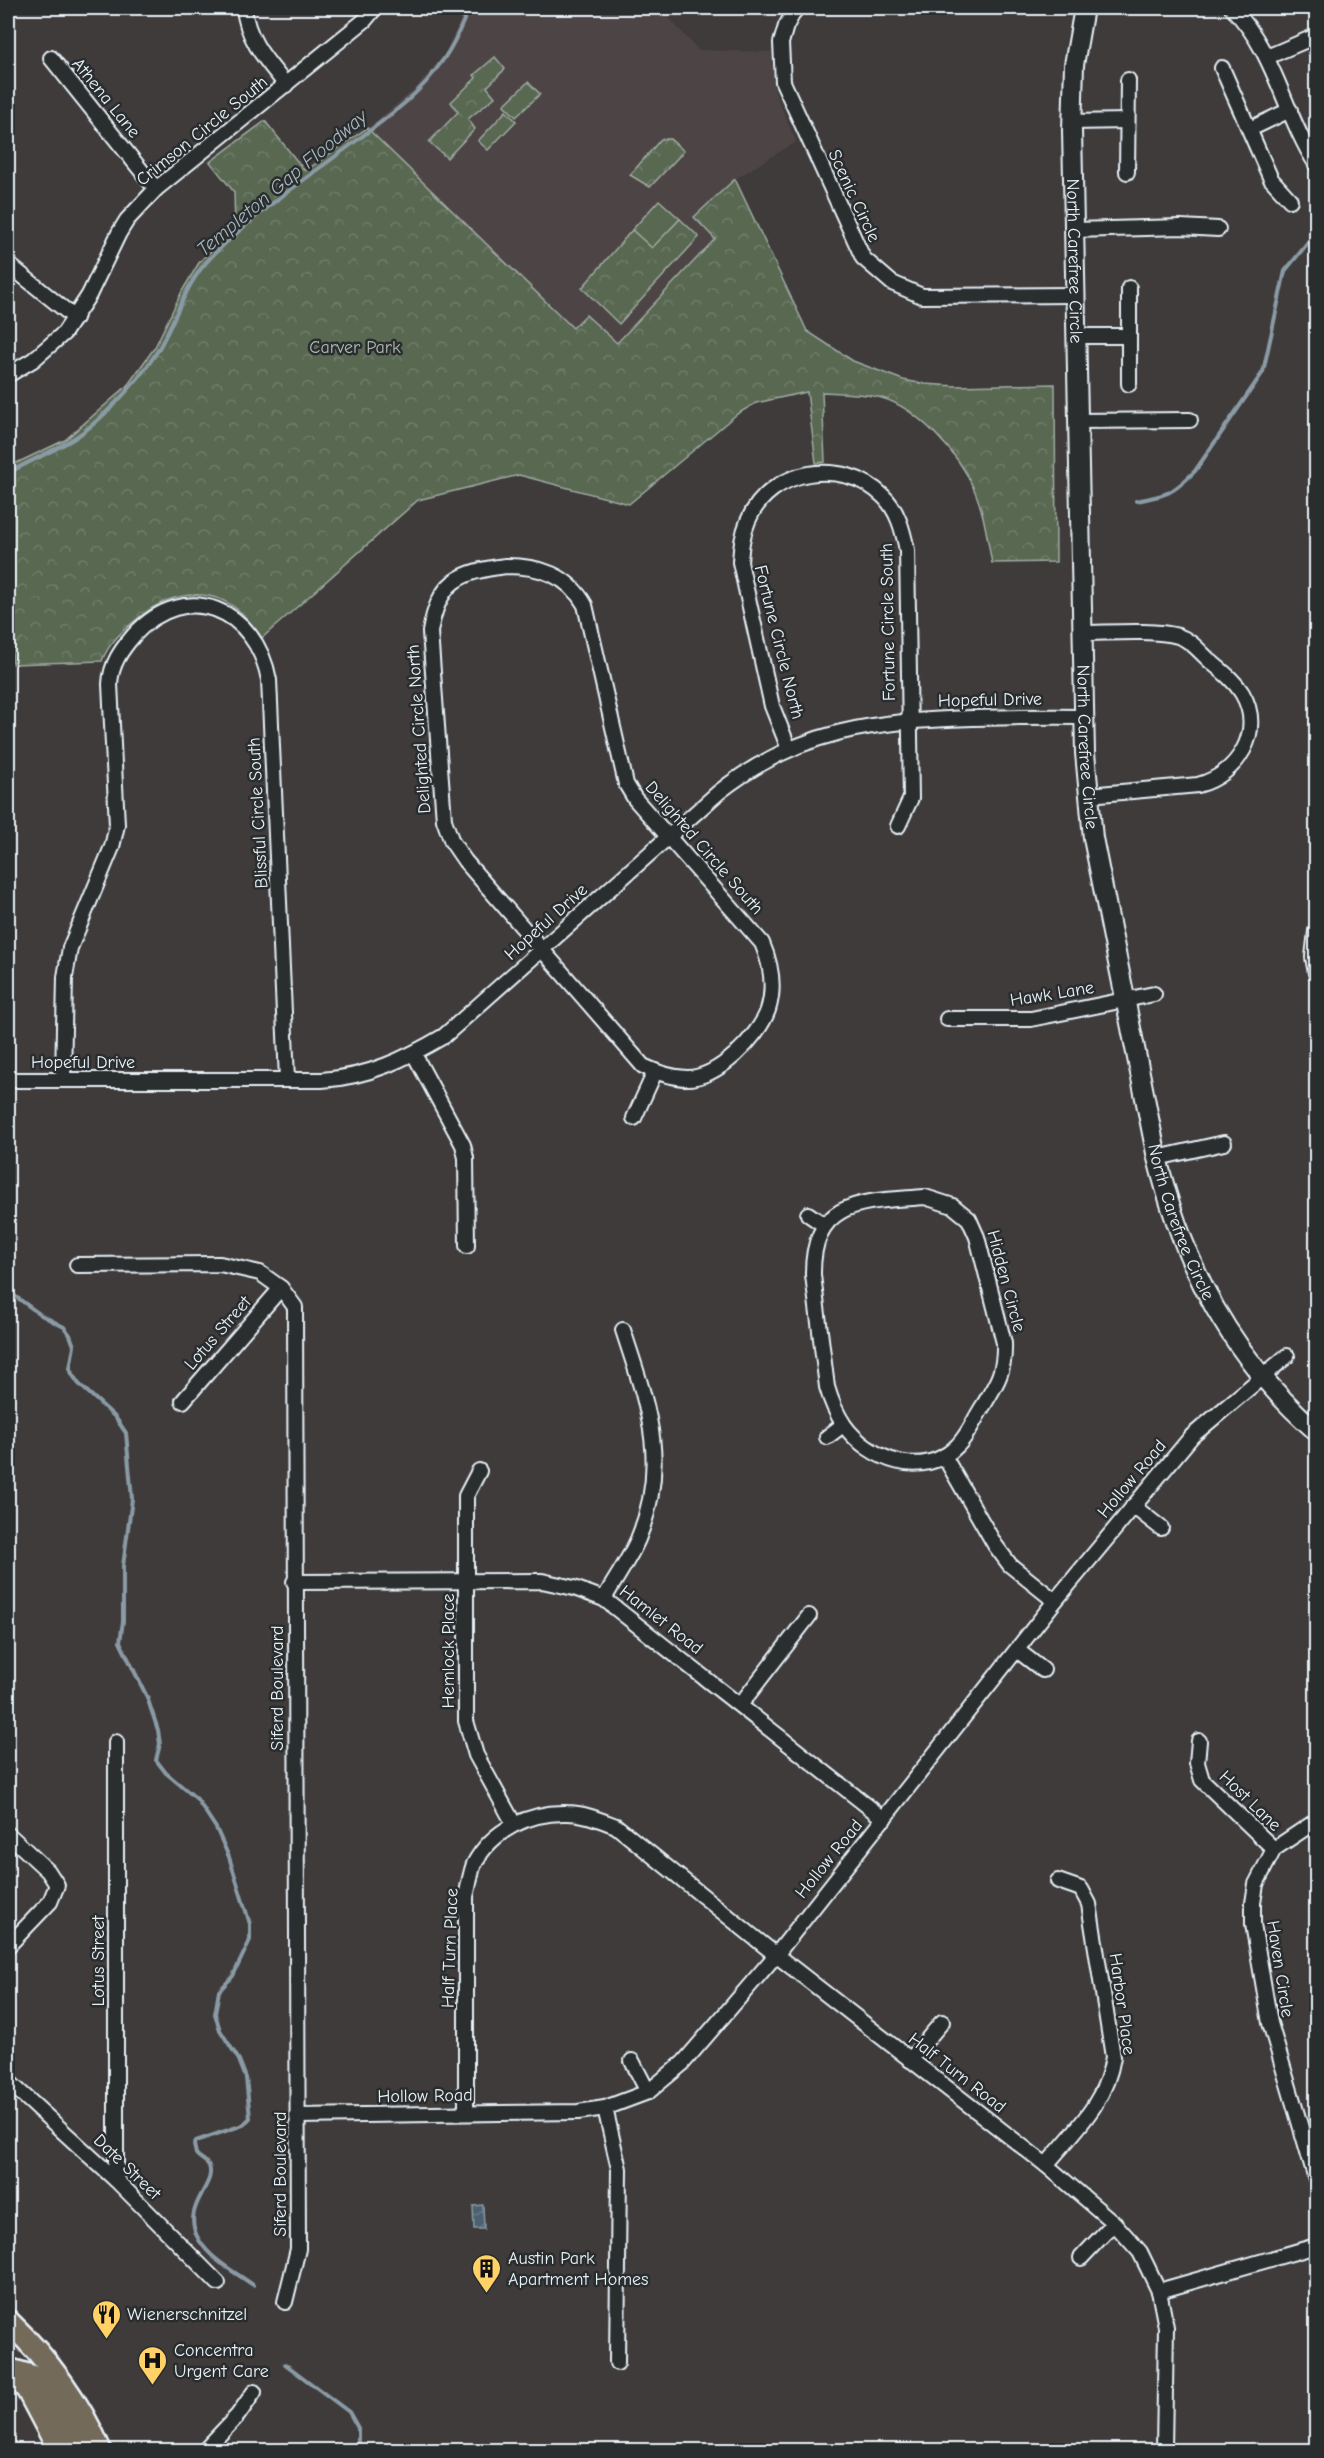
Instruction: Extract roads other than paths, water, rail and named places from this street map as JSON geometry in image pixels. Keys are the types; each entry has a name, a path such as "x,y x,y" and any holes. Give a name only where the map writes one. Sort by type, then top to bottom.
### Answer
{"main road":[{"name":"North Carefree Circle","path":"1084,8 1074,65 1072,122 1084,717 1093,838 1157,1158 1170,1208 1188,1258 1226,1327 1263,1376 1296,1413 1317,1431"},
{"path":"8,2321 48,2364 75,2402 100,2451"},
{"path":"9,2368 28,2391 59,2451"},
{"path":"9,2368 35,2377 58,2409 80,2451"}],"street":[{"path":"244,8 247,27 253,41 286,85"},
{"name":"Crimson Circle South","path":"8,375 33,360 64,333 89,295 118,232 156,189 365,20 375,8"},
{"name":"Scenic Circle","path":"796,8 786,26 781,44 783,82 863,258 891,283 922,296 1074,295"},
{"path":"1232,8 1243,18 1267,57 1317,164"},
{"path":"1267,57 1317,36"},
{"name":"Athena Lane","path":"51,58 156,189"},
{"path":"1222,68 1271,178 1290,200"},
{"path":"1126,171 1128,80"},
{"path":"1250,129 1290,110"},
{"path":"1072,122 1127,121"},
{"path":"1074,230 1182,227 1218,229"},
{"path":"8,264 75,318"},
{"path":"1128,288 1129,384"},
{"path":"1076,336 1129,336"},
{"path":"1077,421 1190,420"},
{"name":"Fortune Circle South","path":"815,472 842,473 872,486 885,497 903,531 907,550 911,798 898,826"},
{"name":"Fortune Circle North","path":"789,749 772,706 740,562 742,540 748,520 770,491 797,476 815,472"},
{"name":"Delighted Circle South","path":"506,566 518,566 550,573 568,582 578,592 585,605 626,784 635,799 762,943 768,958 771,994 768,1010 761,1024 736,1054"},
{"name":"Delighted Circle North","path":"506,566 476,570 461,576 448,585 433,614 430,632 441,795 444,819 453,842 465,861 643,1066 655,1072 688,1078 714,1072 736,1054"},
{"name":"Blissful Circle South","path":"63,1080 65,977 70,948 112,847 117,825 110,684 113,667 125,645 141,627 160,613 174,607 207,605 228,615 251,639 267,669 270,689 287,1079"},
{"path":"1082,633 1168,634 1189,641 1233,681 1243,695 1250,723 1243,752 1234,765 1211,782 1089,795"},
{"name":"Hopeful Drive","path":"8,1080 322,1080 363,1075 414,1054 444,1036 742,774 789,749 835,732 877,723 908,720 1084,717"},
{"path":"1317,931 1313,942 1313,957 1317,973"},
{"name":"Hawk Lane","path":"947,1020 1031,1019 1154,994"},
{"path":"414,1054 463,1145 467,1246"},
{"path":"634,1118 655,1072"},
{"path":"1157,1158 1224,1143"},
{"name":"Hidden Circle","path":"925,1197 953,1206 969,1219 977,1237 1002,1332 1005,1361 1000,1377 959,1445 944,1456 924,1464 906,1465 883,1457 855,1438 843,1425 832,1404 827,1387 813,1275 813,1256 824,1225 844,1208 862,1202 925,1197"},
{"path":"808,1214 824,1225"},
{"path":"77,1265 220,1264 260,1273 281,1287"},
{"name":"Lotus Street","path":"183,1401 281,1287"},
{"name":"Siferd Boulevard","path":"281,1287 295,1307 294,1582 298,2249 285,2302"},
{"path":"604,1599 637,1541 648,1510 653,1473 654,1442 648,1408 623,1330"},
{"name":"Hollow Road","path":"297,2116 578,2112 605,2108 648,2092 683,2063 776,1955 1055,1601 1192,1436 1287,1356"},
{"path":"827,1437 843,1425"},
{"path":"944,1456 995,1545 1010,1565 1055,1601"},
{"name":"Hemlock Place","path":"479,1471 466,1496 466,1721 476,1755 514,1824"},
{"path":"1133,1506 1161,1528"},
{"name":"Hamlet Road","path":"294,1582 543,1581 574,1588 604,1599 884,1819"},
{"path":"740,1705 809,1616"},
{"path":"1017,1650 1043,1670"},
{"name":"Lotus Street","path":"116,1742 116,2180"},
{"name":"Host Lane","path":"1199,1742 1197,1763 1202,1780 1274,1849"},
{"name":"Half Turn Place","path":"466,2113 466,1896 473,1866 487,1845 514,1824 538,1816 567,1813 592,1817 616,1826 776,1955"},
{"name":"Haven Circle","path":"1317,1821 1274,1849 1256,1884 1253,1924 1270,2023 1317,2179"},
{"path":"8,1834 48,1871 57,1885 50,1902 8,1946"},
{"name":"Harbor Place","path":"1046,2165 1100,2098 1110,2077 1113,2057 1089,1904 1081,1889 1058,1881"},
{"name":"Half Turn Road","path":"776,1955 1046,2165 1114,2223 1140,2253 1159,2291 1166,2327 1164,2451"},
{"path":"910,2060 942,2022"},
{"path":"632,2061 648,2092"},
{"name":"Date Street","path":"8,2081 116,2180 218,2283"},
{"path":"605,2108 619,2169 617,2363"},
{"path":"1081,2258 1114,2223"},
{"path":"1159,2291 1317,2246"},
{"path":"205,2451 238,2415 254,2392"}],"water":[{"path":"483,2205 484,2229 474,2229 473,2206"}],"waterway":[{"name":"Templeton Gap Floodway","path":"8,473 80,435 116,403 155,355 194,279 211,257 265,210 414,95 445,57 469,8"},
{"path":"1136,501 1169,492 1181,485 1195,471 1263,372 1285,271 1316,233"},
{"name":"Templeton Gap Floodway","path":"8,1291 41,1315 64,1327 74,1346 70,1368 72,1374 79,1384 115,1417 126,1433 132,1499 123,1566 123,1621 120,1642 147,1697 158,1730 160,1744 156,1760 166,1773 197,1799 216,1828 229,1857 250,1924 250,1940 233,1976 219,1991 215,2014 220,2030 239,2060 246,2078 250,2118 243,2125 196,2141 194,2145 196,2154 208,2164 210,2174 195,2207 193,2217 194,2228 199,2240 210,2254 253,2285"},
{"name":"Templeton Gap Floodway","path":"285,2364 349,2412 358,2428 358,2450"}],"place":[{"name":"Austin Park Apartment Homes","path":"487,2294"},
{"name":"Wienerschnitzel","path":"106,2340"},
{"name":"Concentra Urgent Care","path":"153,2386"}],"park label":[{"name":"Carver Park","path":"355,347"}]}
